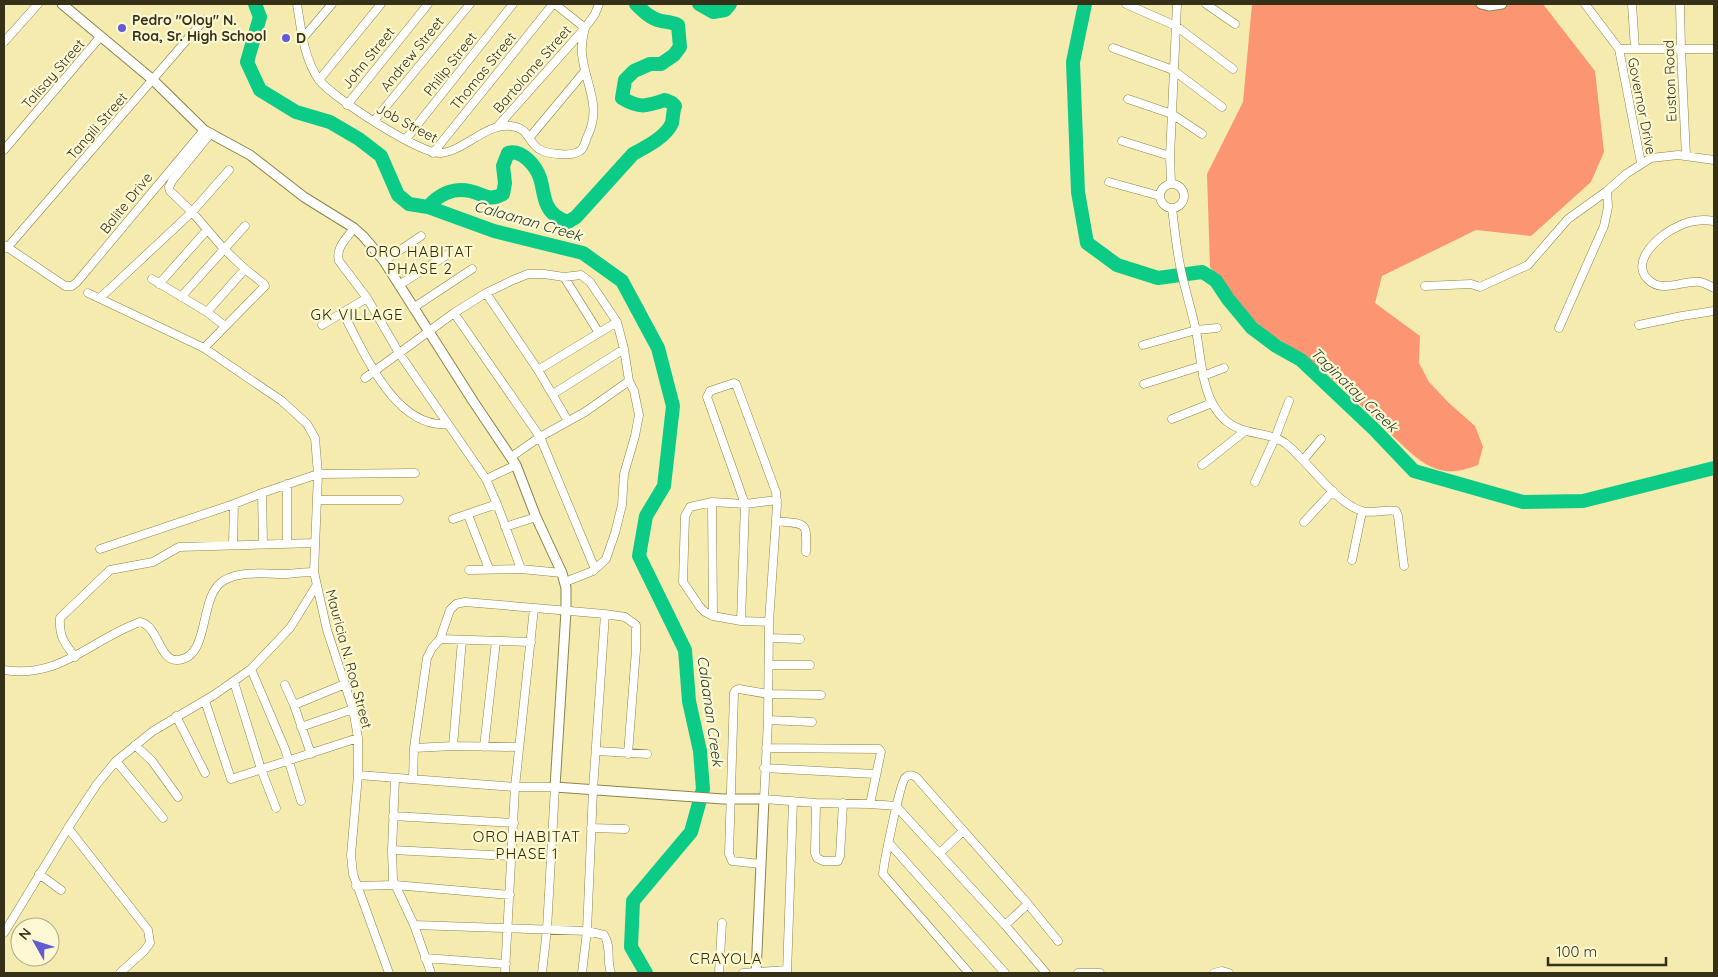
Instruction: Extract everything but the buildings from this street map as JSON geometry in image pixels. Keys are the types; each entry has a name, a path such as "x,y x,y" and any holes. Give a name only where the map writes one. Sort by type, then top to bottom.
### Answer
{"street":[{"path":"4,42 38,4"},
{"path":"62,4 153,80 207,131 250,155 304,197 354,228 363,236 384,261 428,332 513,461 563,578 566,611 547,929 542,973"},
{"name":"Job Street","path":"298,4 310,65 319,80 347,105 433,153 454,150 498,126"},
{"path":"304,38 332,4"},
{"path":"319,80 381,4"},
{"name":"John Street","path":"347,105 428,4"},
{"name":"Philip Street","path":"406,139 513,4"},
{"path":"554,4 585,28"},
{"name":"Thomas Street","path":"433,153 554,4"},
{"path":"498,126 509,125 518,127 526,132 540,149 549,152 573,154 582,148 590,131 595,106 585,71 582,52 585,28 595,14 598,4"},
{"path":"1126,4 1176,26 1233,69"},
{"path":"1171,184 1170,156 1177,4"},
{"path":"1206,4 1235,24"},
{"path":"1480,4 1489,6 1502,4"},
{"name":"Governor Drive","path":"1585,4 1619,49 1641,163"},
{"path":"1632,4 1635,49"},
{"name":"Euston Road","path":"1680,4 1686,156"},
{"name":"Andrew Street","path":"374,121 467,5"},
{"name":"Tangili Street","path":"5,246 204,20"},
{"name":"Bartolome Street","path":"498,126 585,28"},
{"name":"Talisay Street","path":"4,150 101,36"},
{"path":"1113,48 1173,70 1222,107"},
{"path":"1619,49 1714,49"},
{"path":"530,137 585,71"},
{"path":"1128,99 1172,114 1202,134"},
{"path":"204,348 265,286 224,249 192,212 170,191 169,187 207,131"},
{"name":"Balite Drive","path":"5,246 65,286 72,286 78,282 207,131"},
{"path":"1122,141 1170,156"},
{"path":"1425,286 1471,284 1480,286 1528,265 1568,219 1607,192 1626,174 1651,158 1686,156 1714,160"},
{"path":"100,298 192,212 229,170"},
{"path":"1109,182 1160,196"},
{"path":"1171,184 1178,186 1184,195 1179,205 1172,208 1165,205 1160,196 1162,189 1171,184"},
{"path":"1559,328 1604,226 1608,208 1607,192"},
{"path":"1172,208 1179,260 1196,330 1203,376 1212,403 1226,420 1245,431 1275,438 1283,442 1304,460 1333,491 1362,512 1396,511 1404,566"},
{"path":"1714,221 1695,221 1678,226 1665,233 1653,244 1644,257 1642,265 1644,274 1651,282 1659,285 1669,286 1701,282 1714,288"},
{"path":"181,297 245,226"},
{"path":"354,228 339,249 337,255 339,261 367,298 399,353 486,480 498,504 521,569"},
{"path":"207,230 156,281 225,326"},
{"path":"384,261 421,236"},
{"path":"399,285 447,255"},
{"path":"206,312 245,269"},
{"path":"414,308 472,269"},
{"path":"365,378 454,313 486,294 528,274 564,277 584,276 617,322 624,349 629,382 634,391 639,415 624,474 622,505 606,559 595,569 583,576 563,578 521,569 469,570"},
{"path":"564,277 599,333"},
{"name":"Mauricia N. Roa Street","path":"88,293 204,348 282,401 307,424 317,442 318,500 314,572 327,630 353,709 358,738 358,776 351,855 356,886 389,973"},
{"path":"486,294 538,370 568,421"},
{"path":"322,326 367,298"},
{"path":"1639,325 1714,311"},
{"path":"342,313 375,372 394,399 428,422 438,425 448,424"},
{"path":"454,313 540,437 595,569"},
{"path":"538,370 617,322"},
{"path":"1143,345 1196,330 1217,328"},
{"path":"553,394 624,349"},
{"path":"1144,384 1201,366"},
{"path":"1203,376 1224,368"},
{"path":"486,480 513,461 540,437 585,412 629,382"},
{"path":"741,621 745,504 707,397 710,391 732,383 736,384 776,492 776,521 769,622 770,666 756,973"},
{"path":"1255,482 1289,401"},
{"path":"1172,419 1212,403"},
{"path":"1202,465 1245,431"},
{"path":"1304,460 1321,439"},
{"path":"100,549 318,474 415,473"},
{"path":"287,484 287,544"},
{"path":"1304,522 1333,491"},
{"path":"262,492 263,544"},
{"path":"318,500 399,500"},
{"path":"769,622 741,621 713,616 700,607 683,582 685,516 690,508 712,502 745,504 776,500"},
{"path":"712,502 713,616"},
{"path":"233,544 234,504"},
{"path":"453,519 498,504"},
{"path":"1352,560 1362,512"},
{"path":"468,515 489,570"},
{"path":"505,527 536,517"},
{"path":"776,521 800,523 804,526 806,530 806,552"},
{"path":"75,657 64,644 59,627 60,618 110,570 153,562 179,547 233,544 315,544"},
{"path":"4,670 31,671 52,666 75,657 126,627 140,622 150,626 163,651 170,658 178,660 194,651 200,642 204,616 213,590 223,581 236,576 261,573 314,572"},
{"path":"4,933 68,828 97,784 116,761 153,731 205,701 251,669 290,628 316,586"},
{"path":"413,779 414,748 427,658 432,648 440,639 447,615 456,604 465,602 625,616 636,625 636,650 628,754"},
{"path":"505,973 518,747 534,608"},
{"path":"582,973 587,931 593,790 605,614"},
{"path":"769,638 800,639"},
{"path":"440,639 531,642"},
{"path":"452,746 462,640"},
{"path":"484,746 496,641"},
{"path":"770,666 810,665"},
{"path":"251,669 289,762 301,801"},
{"path":"234,682 261,769 276,808"},
{"path":"294,705 345,684"},
{"path":"285,685 294,705 310,754"},
{"path":"761,864 736,862 730,858 726,799 734,693 740,689 768,694 821,695"},
{"path":"205,701 231,779 289,762 358,738"},
{"path":"301,728 353,709"},
{"path":"176,716 205,773"},
{"path":"768,720 812,722"},
{"path":"135,745 152,761 178,797"},
{"path":"414,748 452,746 518,747"},
{"path":"766,748 876,749 881,752 870,804"},
{"path":"597,751 647,754"},
{"path":"116,761 163,818"},
{"path":"764,768 876,774"},
{"path":"969,973 884,876 883,871 896,806 904,779 908,776 912,775 963,831 1058,941"},
{"path":"358,776 726,799 764,799 896,806 1005,925 1046,973"},
{"path":"395,779 392,871 395,885 414,925 431,973"},
{"path":"743,973 787,972 793,801"},
{"path":"816,803 815,853 817,858 832,862 838,861 840,856 842,803"},
{"path":"393,816 514,823"},
{"path":"68,828 148,930 150,943 144,952 120,973"},
{"path":"591,828 625,829"},
{"path":"940,853 963,831"},
{"path":"889,843 1005,973"},
{"path":"392,850 512,856"},
{"path":"40,874 61,890"},
{"path":"356,886 395,885 510,895"},
{"path":"1005,925 1028,904"},
{"path":"719,973 722,923"},
{"path":"414,925 587,931 604,935 608,941 609,969 611,973"},
{"path":"426,958 506,964"},
{"path":"1214,973 1222,971 1229,973"},
{"path":"1078,973 1100,973"}],"shaded area":[{"path":"1252,4 1543,4 1595,71 1604,152 1591,182 1531,236 1476,230 1382,276 1375,303 1420,336 1419,363 1429,382 1475,426 1483,447 1478,465 1463,470 1447,471 1431,467 1420,461 1321,370 1258,323 1210,267 1207,174 1243,102"}],"waterway":[{"name":"Calaanan Creek","path":"255,4 260,17 247,62 260,90 296,112 330,122 359,139 381,156 398,195 409,204 428,207 494,231 583,253 622,281 658,348 673,406 664,486 646,516 639,556 685,650 689,701 700,751 703,789 691,832 633,901 631,947 646,973"},
{"name":"Taginatay Creek","path":"428,207 436,199 452,191 470,191 486,197 503,194 505,183 503,166 508,153 513,152 523,156 532,164 540,178 549,208 556,216 568,222 576,217 633,154 665,133 672,123 675,106 672,103 665,100 648,105 639,105 622,98 625,80 634,71 650,64 661,64 674,55 680,47 678,25 654,18 636,4"},
{"name":"Taginatay Creek","path":"699,4 713,12 725,10 730,4"},
{"name":"Taginatay Creek","path":"1085,4 1073,62 1078,192 1087,243 1117,265 1158,278 1202,272 1209,276 1216,281 1252,328 1276,346 1301,360 1375,430 1414,471 1523,502 1583,501 1714,468"}],"place":[{"name":"Pedro \"Oloy\" N. Roa, Sr. High School","path":"122,28"},
{"name":"D","path":"286,38"}],"district":[{"name":"ORO HABITAT PHASE 2","path":"420,260"},
{"name":"GK VILLAGE","path":"357,315"},
{"name":"ORO HABITAT PHASE 1","path":"527,846"},
{"name":"CRAYOLA","path":"726,959"}]}
